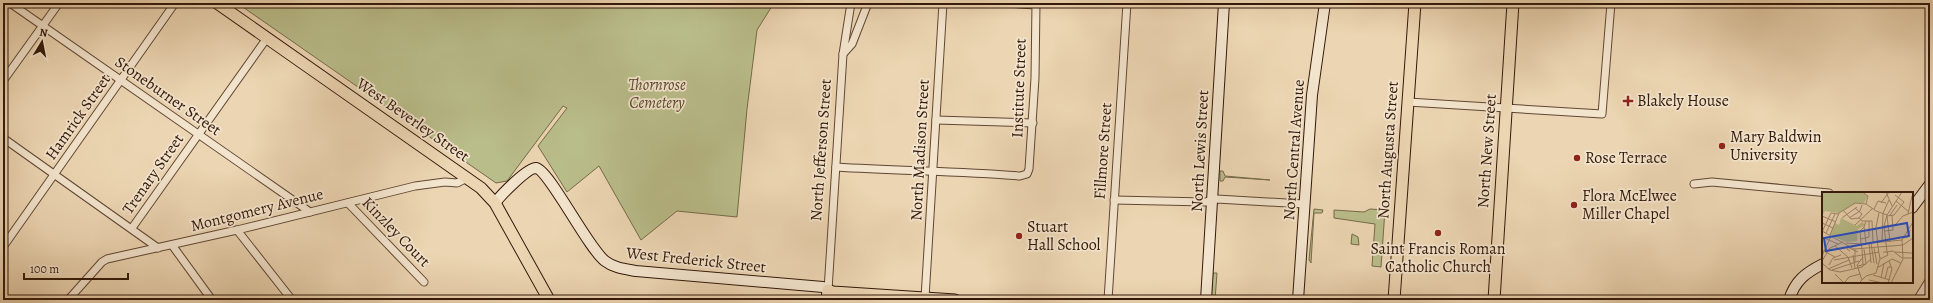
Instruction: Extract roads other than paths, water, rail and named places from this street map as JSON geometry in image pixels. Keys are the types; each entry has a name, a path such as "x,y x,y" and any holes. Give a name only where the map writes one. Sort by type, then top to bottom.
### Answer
{"main road":[{"name":"West Beverley Street","path":"217,3 484,191 495,203 549,300"},
{"name":"North Augusta Street","path":"1393,298 1415,3"},
{"name":"North New Street","path":"1494,300 1513,3"},
{"name":"West Frederick Street","path":"828,295 833,292 955,300"}],"street":[{"name":"Stoneburner Street","path":"10,3 310,212"},
{"path":"3,81 59,3"},
{"name":"Hamrick Street","path":"3,247 175,3"},
{"name":"North Jefferson Street","path":"828,295 843,54 851,3"},
{"path":"843,54 852,44 868,3"},
{"name":"North Madison Street","path":"925,298 943,3"},
{"path":"1005,3 1036,4"},
{"name":"Fillmore Street","path":"1108,300 1127,3"},
{"name":"North Lewis Street","path":"1206,300 1224,3"},
{"name":"North Central Avenue","path":"1298,300 1312,95 1325,3"},
{"path":"1408,102 1602,114 1611,3"},
{"name":"Institute Street","path":"933,170 1020,176 1027,174 1029,169 1033,123 1036,4"},
{"name":"Trenary Street","path":"132,228 267,38"},
{"path":"936,120 1033,123"},
{"path":"3,138 132,228 158,248"},
{"path":"836,167 933,170"},
{"name":"West Frederick Street","path":"495,203 500,196 529,170 538,169 542,171 554,187 598,254 614,266 636,271 823,287 828,295"},
{"name":"Montgomery Avenue","path":"68,300 102,262 107,259 237,230 415,186 445,182 457,183 467,178"},
{"path":"1694,184 1712,182 1822,192"},
{"path":"1913,207 1930,184"},
{"path":"1114,200 1278,202 1304,204"},
{"name":"Kinzley Court","path":"348,203 424,282"},
{"path":"237,230 292,300"},
{"path":"172,245 212,300"},
{"path":"1789,300 1794,286 1800,279 1807,272 1822,264"},
{"path":"1917,300 1930,279"}],"place":[{"name":"Blakely House","path":"1628,101"},
{"name":"Mary Baldwin University","path":"1722,146"},
{"name":"Rose Terrace","path":"1577,158"},
{"name":"Flora McElwee Miller Chapel","path":"1574,205"},
{"name":"Saint Francis Roman Catholic Church","path":"1438,233"},
{"name":"Stuart Hall School","path":"1019,236"}],"park label":[{"name":"Thornrose Cemetery","path":"657,94"}]}
